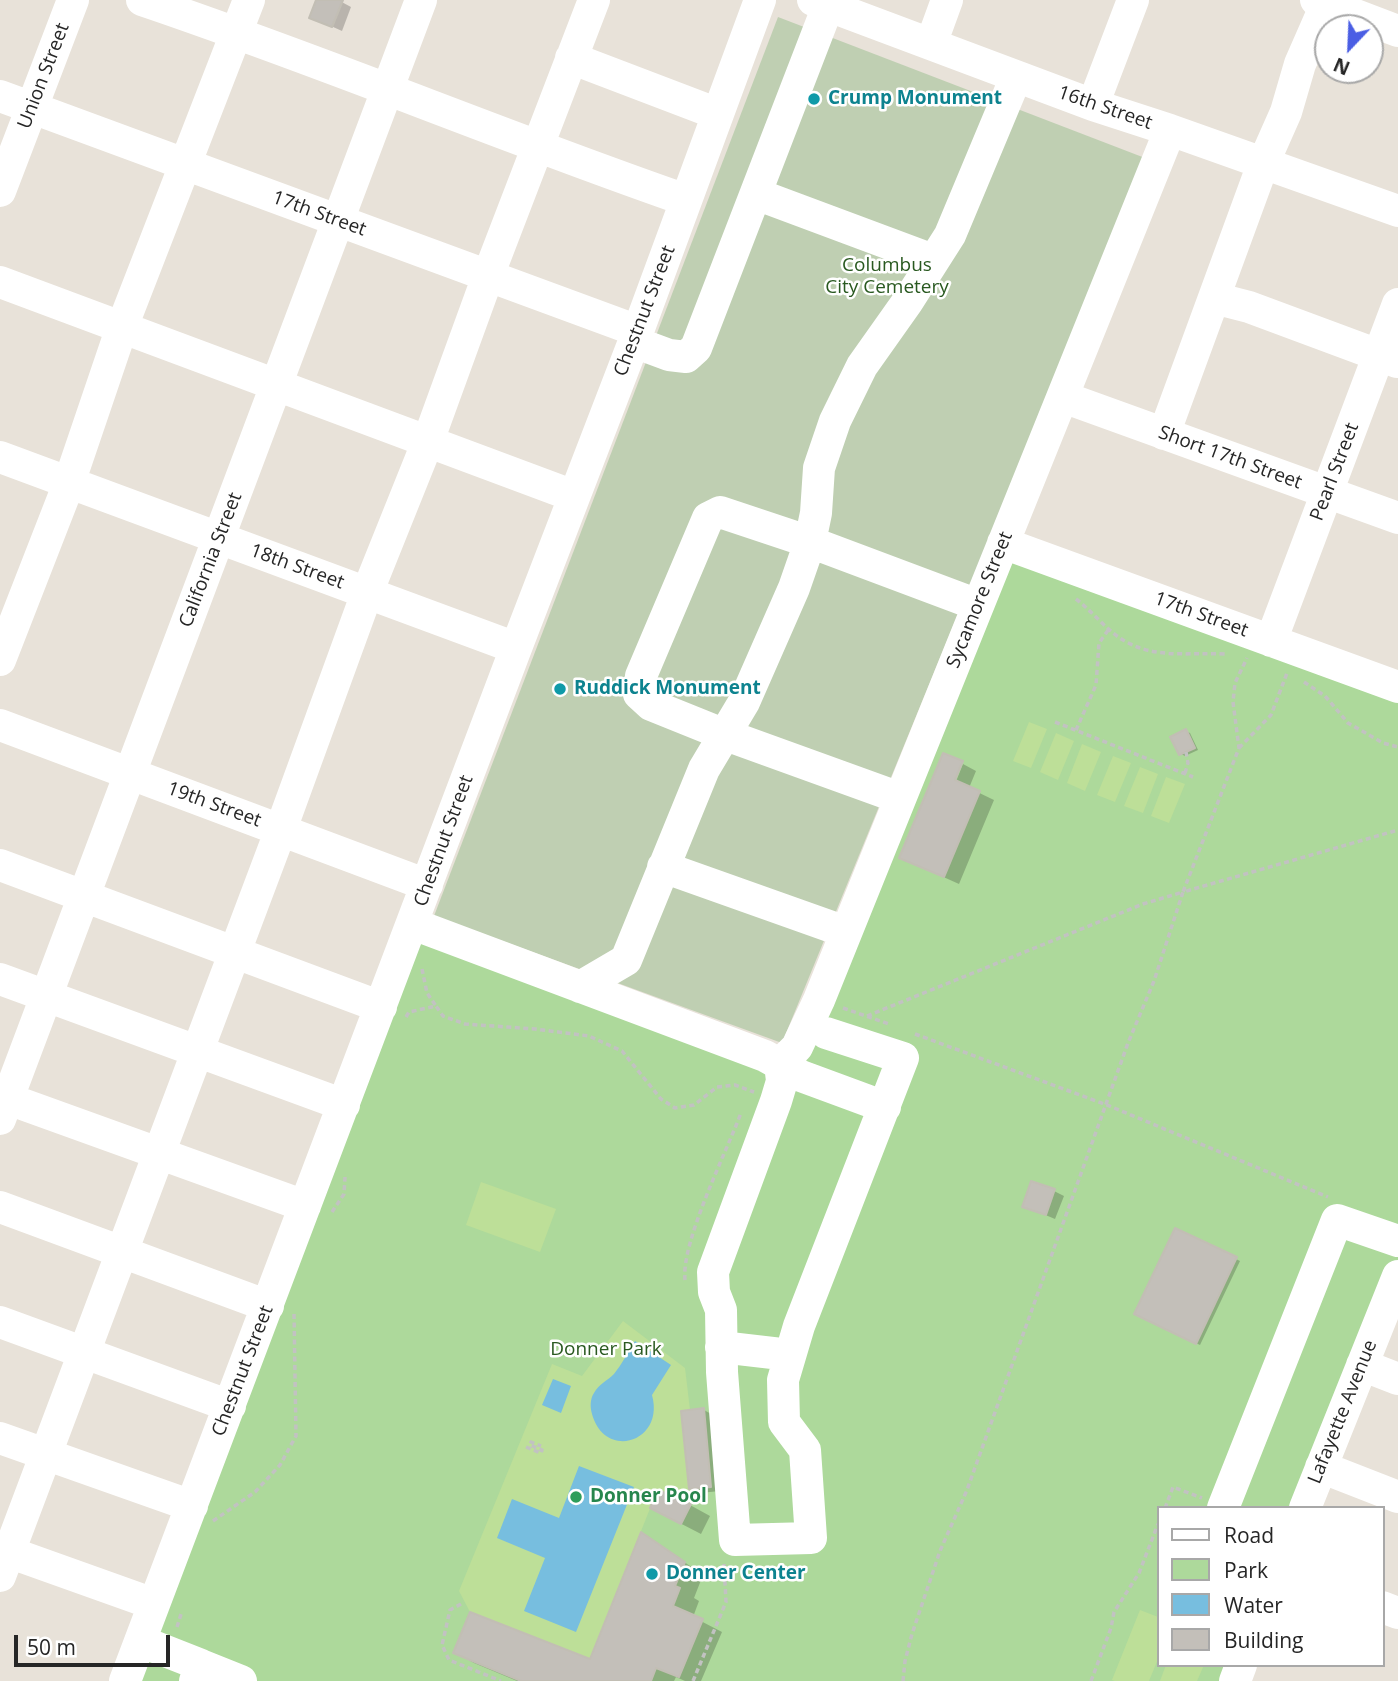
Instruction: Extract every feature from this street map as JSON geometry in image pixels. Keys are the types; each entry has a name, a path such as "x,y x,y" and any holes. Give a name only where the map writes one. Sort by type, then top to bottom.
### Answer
{"street":[{"name":"Union Street","path":"0,191 73,0"},
{"path":"142,0 237,32 686,200"},
{"path":"0,660 69,483 122,327 249,0"},
{"name":"California Street","path":"3,1104 131,774 421,0"},
{"path":"154,1604 3,1559 46,1455 281,830 367,593 428,440 594,0"},
{"name":"Chestnut Street","path":"125,1681 154,1647 154,1604 202,1514 230,1406 282,1304 317,1211 344,1105 392,1014 422,928 427,885 636,336 760,0"},
{"path":"931,44 947,0"},
{"path":"1093,105 1133,0"},
{"path":"1164,434 1263,164 1286,112 1323,1 1398,30"},
{"path":"820,3 756,194 933,260"},
{"name":"16th Street","path":"820,3 1093,105 1398,211"},
{"path":"571,58 718,114"},
{"path":"635,1008 626,960 704,769 744,702 794,588 810,542 816,513 819,468 835,421 862,366 908,301 950,234 1016,77"},
{"name":"17th Street","path":"0,96 488,276 636,336 669,355 686,357 696,348 756,194"},
{"name":"Sycamore Street","path":"780,1064 797,1047 818,1000 1170,130"},
{"path":"0,282 277,383 574,496"},
{"path":"1214,298 1249,307 1388,359"},
{"name":"Pearl Street","path":"1264,657 1327,493 1388,359 1398,304"},
{"name":"Short 17th Street","path":"1063,397 1398,518"},
{"name":"18th Street","path":"0,457 516,648"},
{"path":"900,798 651,705 639,694 642,676 708,518 720,512 810,542 978,605"},
{"name":"17th Street","path":"1003,543 1264,657 1398,687"},
{"name":"19th Street","path":"0,725 427,885"},
{"path":"0,865 392,1014"},
{"path":"663,867 846,932"},
{"path":"422,928 780,1064 801,1076 885,1107"},
{"path":"580,987 626,960"},
{"path":"0,979 344,1105"},
{"path":"780,1064 782,1081 776,1101 713,1272 714,1292 721,1310 735,1540 811,1538 805,1450 784,1422 783,1380 804,1313 903,1058 826,1034"},
{"path":"3,1104 160,1153 317,1211"},
{"path":"0,1207 122,1253 282,1304"},
{"path":"1223,1506 1338,1211 1398,1241"},
{"name":"Lafayette Avenue","path":"1306,1506 1398,1276"},
{"path":"0,1322 230,1406"},
{"path":"722,1347 790,1355"},
{"path":"1362,1365 1398,1379"},
{"path":"0,1438 202,1514"},
{"path":"1321,1467 1398,1497"},
{"path":"154,1647 198,1673 241,1681"}],"path":[{"path":"1069,596 1077,599 1109,629 1147,651 1175,655 1222,653 1264,657 1325,696 1348,723 1384,743 1398,747"},
{"path":"1076,730 1096,685 1099,643 1109,629"},
{"path":"1239,748 1233,702 1235,683 1264,657"},
{"path":"903,1681 912,1634 940,1550 967,1490 1128,1042 1154,981 1183,892 1239,748 1271,715 1287,673"},
{"path":"1055,722 1193,776"},
{"path":"1185,773 1188,763 1186,752"},
{"path":"867,1016 1143,904 1398,830"},
{"path":"422,928 422,968 427,993 443,1016 465,1024 535,1028 589,1036 622,1051 661,1098 675,1108 694,1105 717,1087 736,1085 776,1101"},
{"path":"818,1000 892,1025"},
{"path":"392,1014 436,1006"},
{"path":"905,1030 1107,1105 1338,1211"},
{"path":"317,1211 344,1194 345,1174"},
{"path":"202,1514 255,1492 280,1465 296,1436 293,1324 282,1304"},
{"path":"526,1447 541,1453 542,1450 530,1445 531,1442 541,1447"},
{"path":"1166,1506 1173,1487 1220,1506"},
{"path":"1091,1681 1111,1628 1114,1612 1139,1573 1156,1529"},
{"path":"154,1647 185,1600"},
{"path":"461,1604 450,1610 442,1645 449,1660 501,1681"}],"green space":[{"name":"Columbus City Cemetery","path":"778,17 1145,158 782,1043 434,916"},
{"name":"Donner Park","path":"1003,543 1398,699 1398,1276 1305,1506 1156,1506 1156,1667 1240,1667 1234,1681 125,1681 413,924 780,1064"},
{"path":"1029,722 1047,729 1031,768 1013,761"},
{"path":"1056,733 1074,741 1058,780 1040,772"},
{"path":"1082,744 1101,752 1085,791 1067,783"},
{"path":"1113,756 1131,763 1115,802 1097,795"},
{"path":"1140,767 1158,774 1143,813 1124,806"},
{"path":"1166,777 1185,784 1169,823 1151,816"},
{"path":"481,1182 556,1209 540,1252 466,1225"},
{"name":"Donner Pool","path":"623,1321 685,1368 690,1410 681,1411 691,1504 657,1491 590,1659 470,1612 459,1591 552,1364 582,1376"},
{"path":"1140,1610 1156,1616 1156,1664 1149,1681 1112,1680"},
{"path":"1165,1667 1203,1667 1197,1681 1160,1681"}],"water":[{"path":"635,1341 671,1365 652,1395 654,1411 650,1424 642,1434 632,1440 620,1441 599,1429 592,1414 591,1400 598,1387 617,1370"},
{"path":"553,1379 571,1386 561,1413 542,1405"},
{"path":"579,1466 634,1487 576,1632 524,1611 545,1558 497,1538 512,1499 559,1518"}],"building":[{"path":"316,0 343,0 332,27 309,18"},
{"path":"1186,729 1195,748 1179,755 1170,737"},
{"path":"943,753 963,761 955,780 980,791 944,877 899,858"},
{"path":"1031,1181 1055,1189 1046,1215 1022,1207"},
{"path":"1175,1228 1237,1257 1196,1344 1134,1314"},
{"path":"704,1408 711,1487 689,1489 681,1411"},
{"path":"658,1490 691,1504 681,1524 650,1508"},
{"name":"Donner Center","path":"641,1532 685,1562 675,1586 680,1588 673,1606 703,1619 679,1677 656,1668 651,1681 521,1681 453,1653 470,1612 590,1659"}],"place":[{"name":"Crump Monument","path":"814,99"},
{"name":"Ruddick Monument","path":"560,689"},
{"name":"Donner Pool","path":"576,1497"},
{"name":"Donner Center","path":"652,1574"}]}
